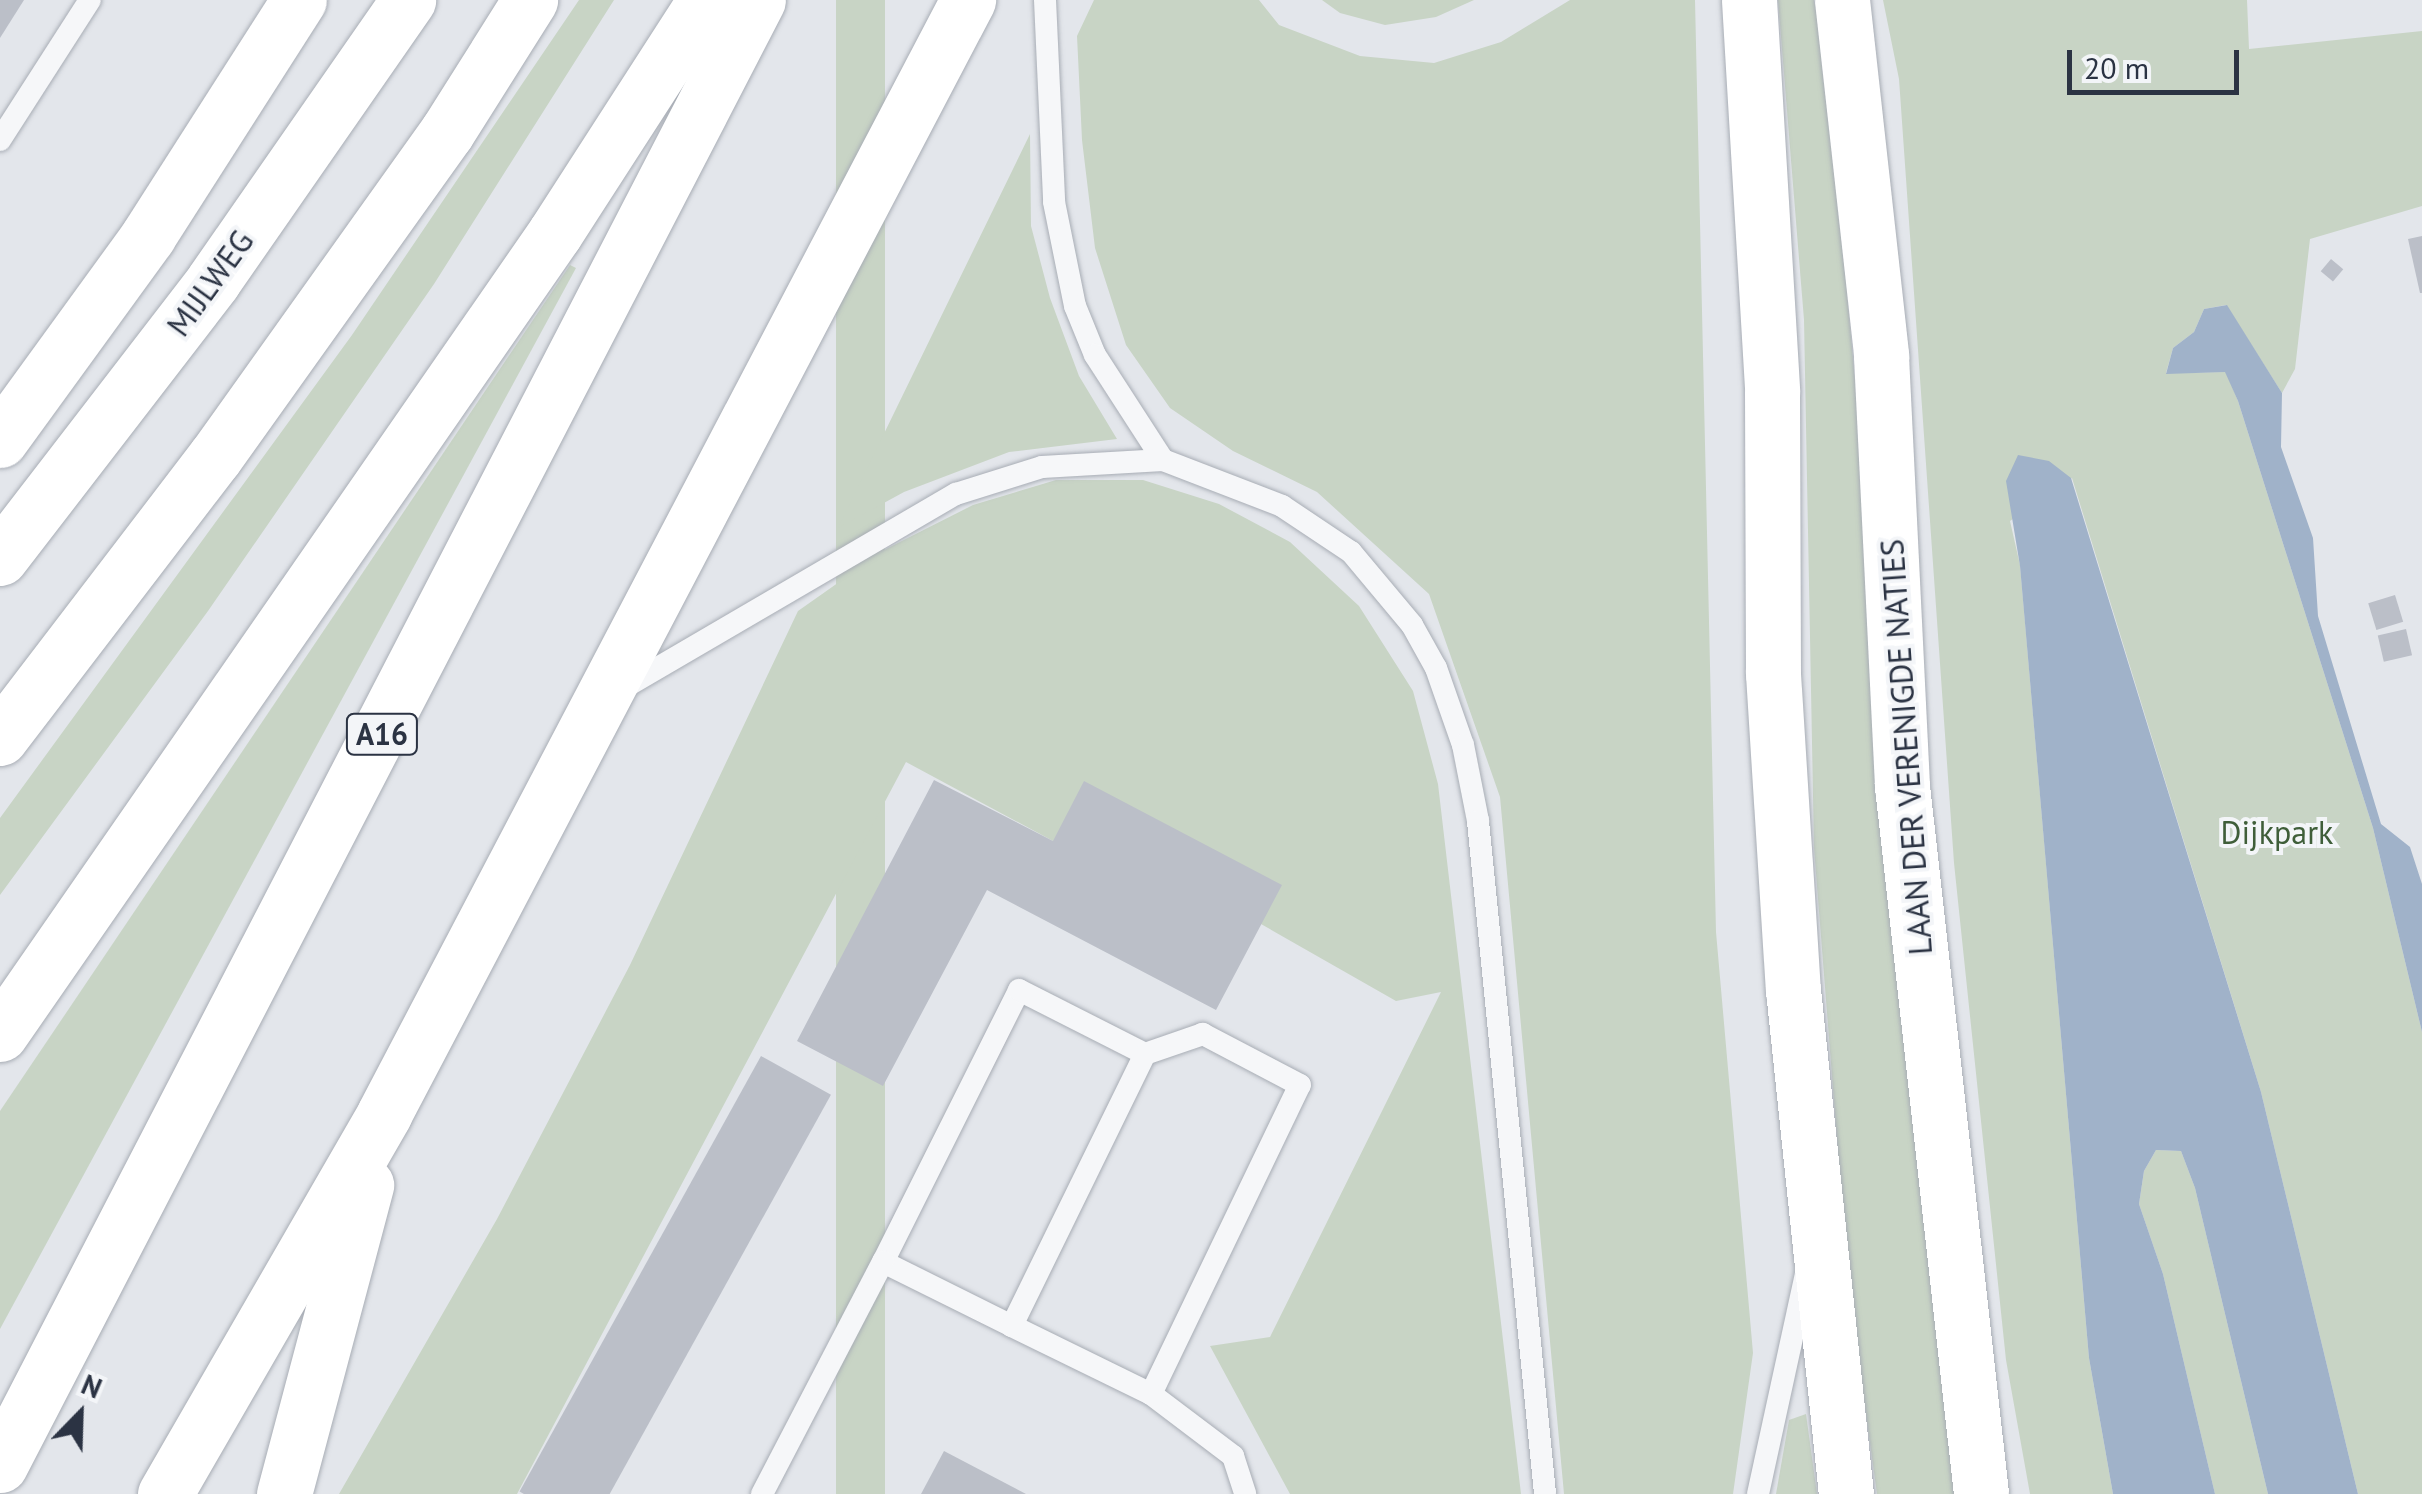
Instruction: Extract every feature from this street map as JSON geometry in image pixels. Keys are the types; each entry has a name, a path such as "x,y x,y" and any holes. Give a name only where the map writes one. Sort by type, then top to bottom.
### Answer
{"main road":[{"path":"0,440 148,236 299,0"},
{"name":"MIJLWEG","path":"0,558 213,281 408,0"},
{"path":"0,738 215,456 447,132 530,0"},
{"path":"0,1034 554,233 706,0"},
{"name":"A16","path":"0,1465 758,0"},
{"path":"165,1494 384,1114 968,0"},
{"path":"1749,0 1772,392 1773,674 1816,1231 1846,1494"},
{"name":"LAAN DER VERENIGDE NATIES","path":"1842,0 1880,356 1902,786 1981,1494"},
{"path":"284,1494 384,1114"}],"lane":[{"path":"0,140 90,0"},
{"path":"1045,0 1054,202 1075,306 1114,388 1163,460"},
{"path":"604,700 956,494 1042,467 1163,460 1240,487 1320,528 1377,580 1436,668 1463,744 1478,821 1546,1494"},
{"path":"762,1494 1019,990 1146,1054"},
{"path":"1012,1326 1146,1054 1203,1034 1300,1085 1151,1394"},
{"path":"1758,1494 1816,1231"},
{"path":"883,1262 1151,1394 1233,1456 1246,1494"}],"green space":[{"path":"579,0 614,0 434,284 208,611 0,895 0,818 352,335"},
{"path":"836,0 885,0 885,1494 836,1494"},
{"path":"1094,0 1259,0 1279,25 1360,56 1434,63 1501,42 1570,0 1695,0 1716,932 1753,1353 1733,1494 1564,1494 1500,797 1429,594 1317,492 1233,451 1170,408 1126,345 1095,248 1082,140 1077,36"},
{"path":"1322,0 1474,0 1436,17 1385,25 1340,13"},
{"path":"1778,0 1814,0 1827,70 1955,1494 1877,1494 1849,1291 1814,848 1804,320"},
{"name":"Dijkpark","path":"1883,0 2247,0 2249,49 2422,31 2422,206 2310,239 2295,369 2282,393 2226,305 2204,309 2194,332 2173,348 2166,373 2226,372 2238,401 2373,828 2422,1032 2422,1494 2358,1494 2261,1092 2072,478 2010,521 2020,565 2089,1358 2113,1494 2030,1494 2006,1360 1954,863 1899,79"},
{"path":"1030,134 1031,226 1050,298 1079,376 1117,439 1009,452 904,492 838,528"},
{"path":"570,265 576,268 0,1329 0,1111"},
{"path":"1056,480 1143,480 1219,504 1290,542 1359,606 1413,691 1438,784 1521,1494 1290,1494 1210,1346 1270,1337 1441,992 1396,1001 1261,924 1053,841 906,762 517,1494 339,1494 497,1219 630,965 798,611 886,549 973,505"},
{"path":"2156,1150 2181,1151 2195,1188 2268,1494 2215,1494 2163,1274 2139,1204 2144,1171"},
{"path":"1806,1414 1817,1494 1776,1494 1789,1420"}],"water":[{"path":"2227,305 2282,393 2281,447 2313,538 2318,616 2381,824 2410,847 2422,884 2422,1032 2373,828 2238,401 2225,372 2166,374 2173,348 2194,332 2204,309"},
{"path":"2018,455 2049,461 2071,478 2261,1092 2358,1494 2268,1494 2195,1188 2181,1151 2156,1150 2144,1171 2139,1204 2163,1274 2215,1494 2113,1494 2089,1358 2020,566 2006,481"}],"building":[{"path":"0,0 24,0 0,38"},
{"path":"2422,236 2422,293 2420,293 2408,239"},
{"path":"2331,259 2343,269 2333,282 2321,271"},
{"path":"2395,595 2403,622 2376,630 2368,603"},
{"path":"2406,629 2412,655 2384,662 2378,636"},
{"path":"934,780 1053,841 1084,781 1282,885 1216,1010 987,890 883,1086 797,1041"},
{"path":"761,1056 831,1095 610,1494 520,1492"},
{"path":"944,1451 1026,1494 921,1494"}]}
